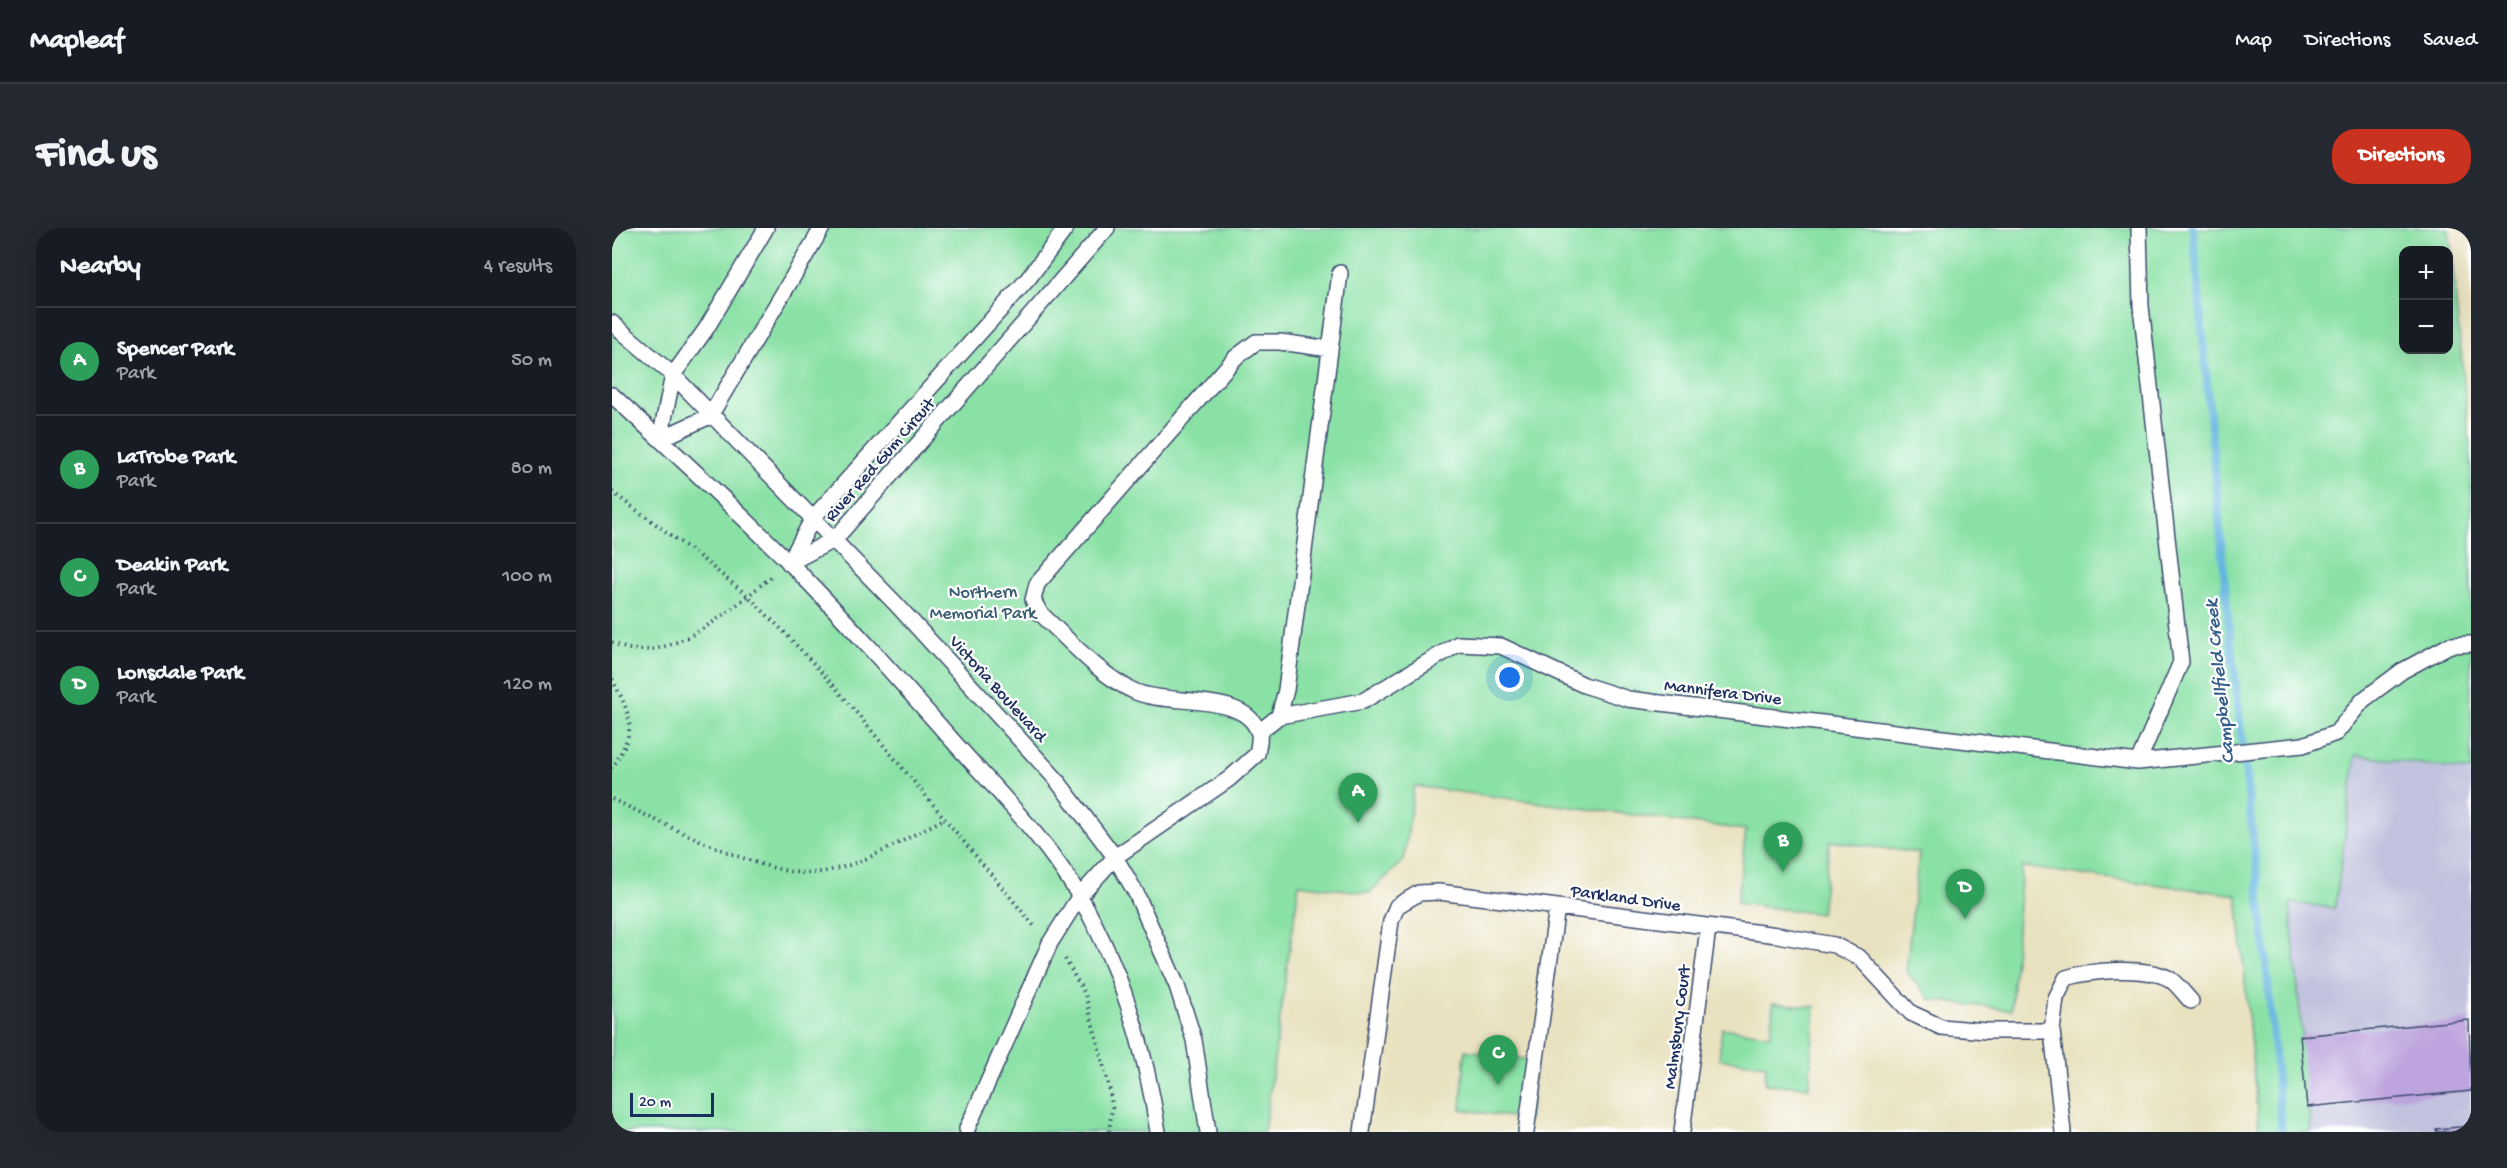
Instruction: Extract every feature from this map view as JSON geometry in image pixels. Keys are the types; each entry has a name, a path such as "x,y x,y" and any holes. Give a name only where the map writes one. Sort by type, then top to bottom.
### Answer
{"lane":[{"path":"660,439 673,375 706,329 766,228"},
{"path":"660,439 710,416 822,228"},
{"name":"River Red Gum Circuit","path":"789,563 813,518 1028,279 1066,228"},
{"name":"River Red Gum Circuit","path":"789,563 835,539 1107,228"},
{"path":"2138,762 2181,662 2141,306 2139,228"},
{"path":"1259,732 1279,716 1286,690 1340,273"},
{"name":"Victoria Boulevard","path":"612,323 673,375 710,416 835,539 1055,778 1115,857 1144,910 1177,986 1194,1040 1208,1132"},
{"path":"968,1129 1050,943 1079,897 1115,857 1229,779 1257,754 1259,732 1247,714 1227,706 1137,693 1111,677 1040,613 1033,600 1037,584 1234,358 1256,342 1280,342 1330,349"},
{"path":"612,395 789,563 870,647 1025,822 1079,897 1109,955 1137,1029 1152,1090 1158,1132"},
{"name":"Mannifera Drive","path":"1279,716 1363,701 1458,644 1501,646 1584,685 1628,699 2138,762 2303,746 2336,733 2363,700 2402,671 2450,645 2471,644"},
{"name":"Parkland Drive","path":"1362,1132 1391,921 1397,906 1419,893 1439,892 1557,906 1834,945 1860,958 1911,1013 1941,1027 1986,1031 2052,1031"},
{"path":"1526,1132 1557,906"},
{"name":"Malmsbury Court","path":"1682,1132 1708,928"},
{"path":"2063,1132 2052,1031 2056,998 2066,978 2081,973 2144,971 2169,978 2191,1001"}],"path":[{"path":"612,492 644,518 695,553 748,596 835,687 944,819 1050,943 1070,963 1085,994 1110,1091 1112,1107 1108,1132"},
{"path":"612,642 622,648 639,651 676,642 723,618 789,563"},
{"path":"612,679 628,712 630,732 628,743 612,768"},
{"path":"612,799 732,853 799,873 814,873 849,863 944,819"}],"shaded area":[{"path":"2356,755 2471,771 2471,1132 2311,1132 2290,902 2335,908"}],"green space":[{"name":"Northern Memorial Park","path":"612,228 2449,228 2451,246 2399,246 2399,354 2453,354 2453,269 2471,456 2471,771 2356,755 2335,908 2290,903 2311,1132 2259,1132 2237,895 2022,867 2011,1010 1931,1000 1906,971 1919,853 1830,841 1821,914 1737,903 1746,830 1414,786 1404,860 1369,893 1299,884 1264,1132 612,1132"},
{"path":"1773,1003 1815,1007 1809,1087 1765,1084 1766,1065 1719,1059 1722,1028 1771,1035"},
{"path":"1465,1050 1536,1061 1529,1120 1461,1109"}],"building":[{"path":"2469,1020 2471,1091 2307,1107 2300,1036"},
{"path":"2471,1126 2471,1132 2437,1132 2436,1129"}],"waterway":[{"name":"Campbellfield Creek","path":"2193,228 2228,616 2261,909 2282,1132"}],"place":[{"name":"Spencer Park","path":"1358,823"},
{"name":"LaTrobe Park","path":"1783,872"},
{"name":"Lonsdale Park","path":"1965,919"},
{"name":"Deakin Park","path":"1498,1085"}]}
